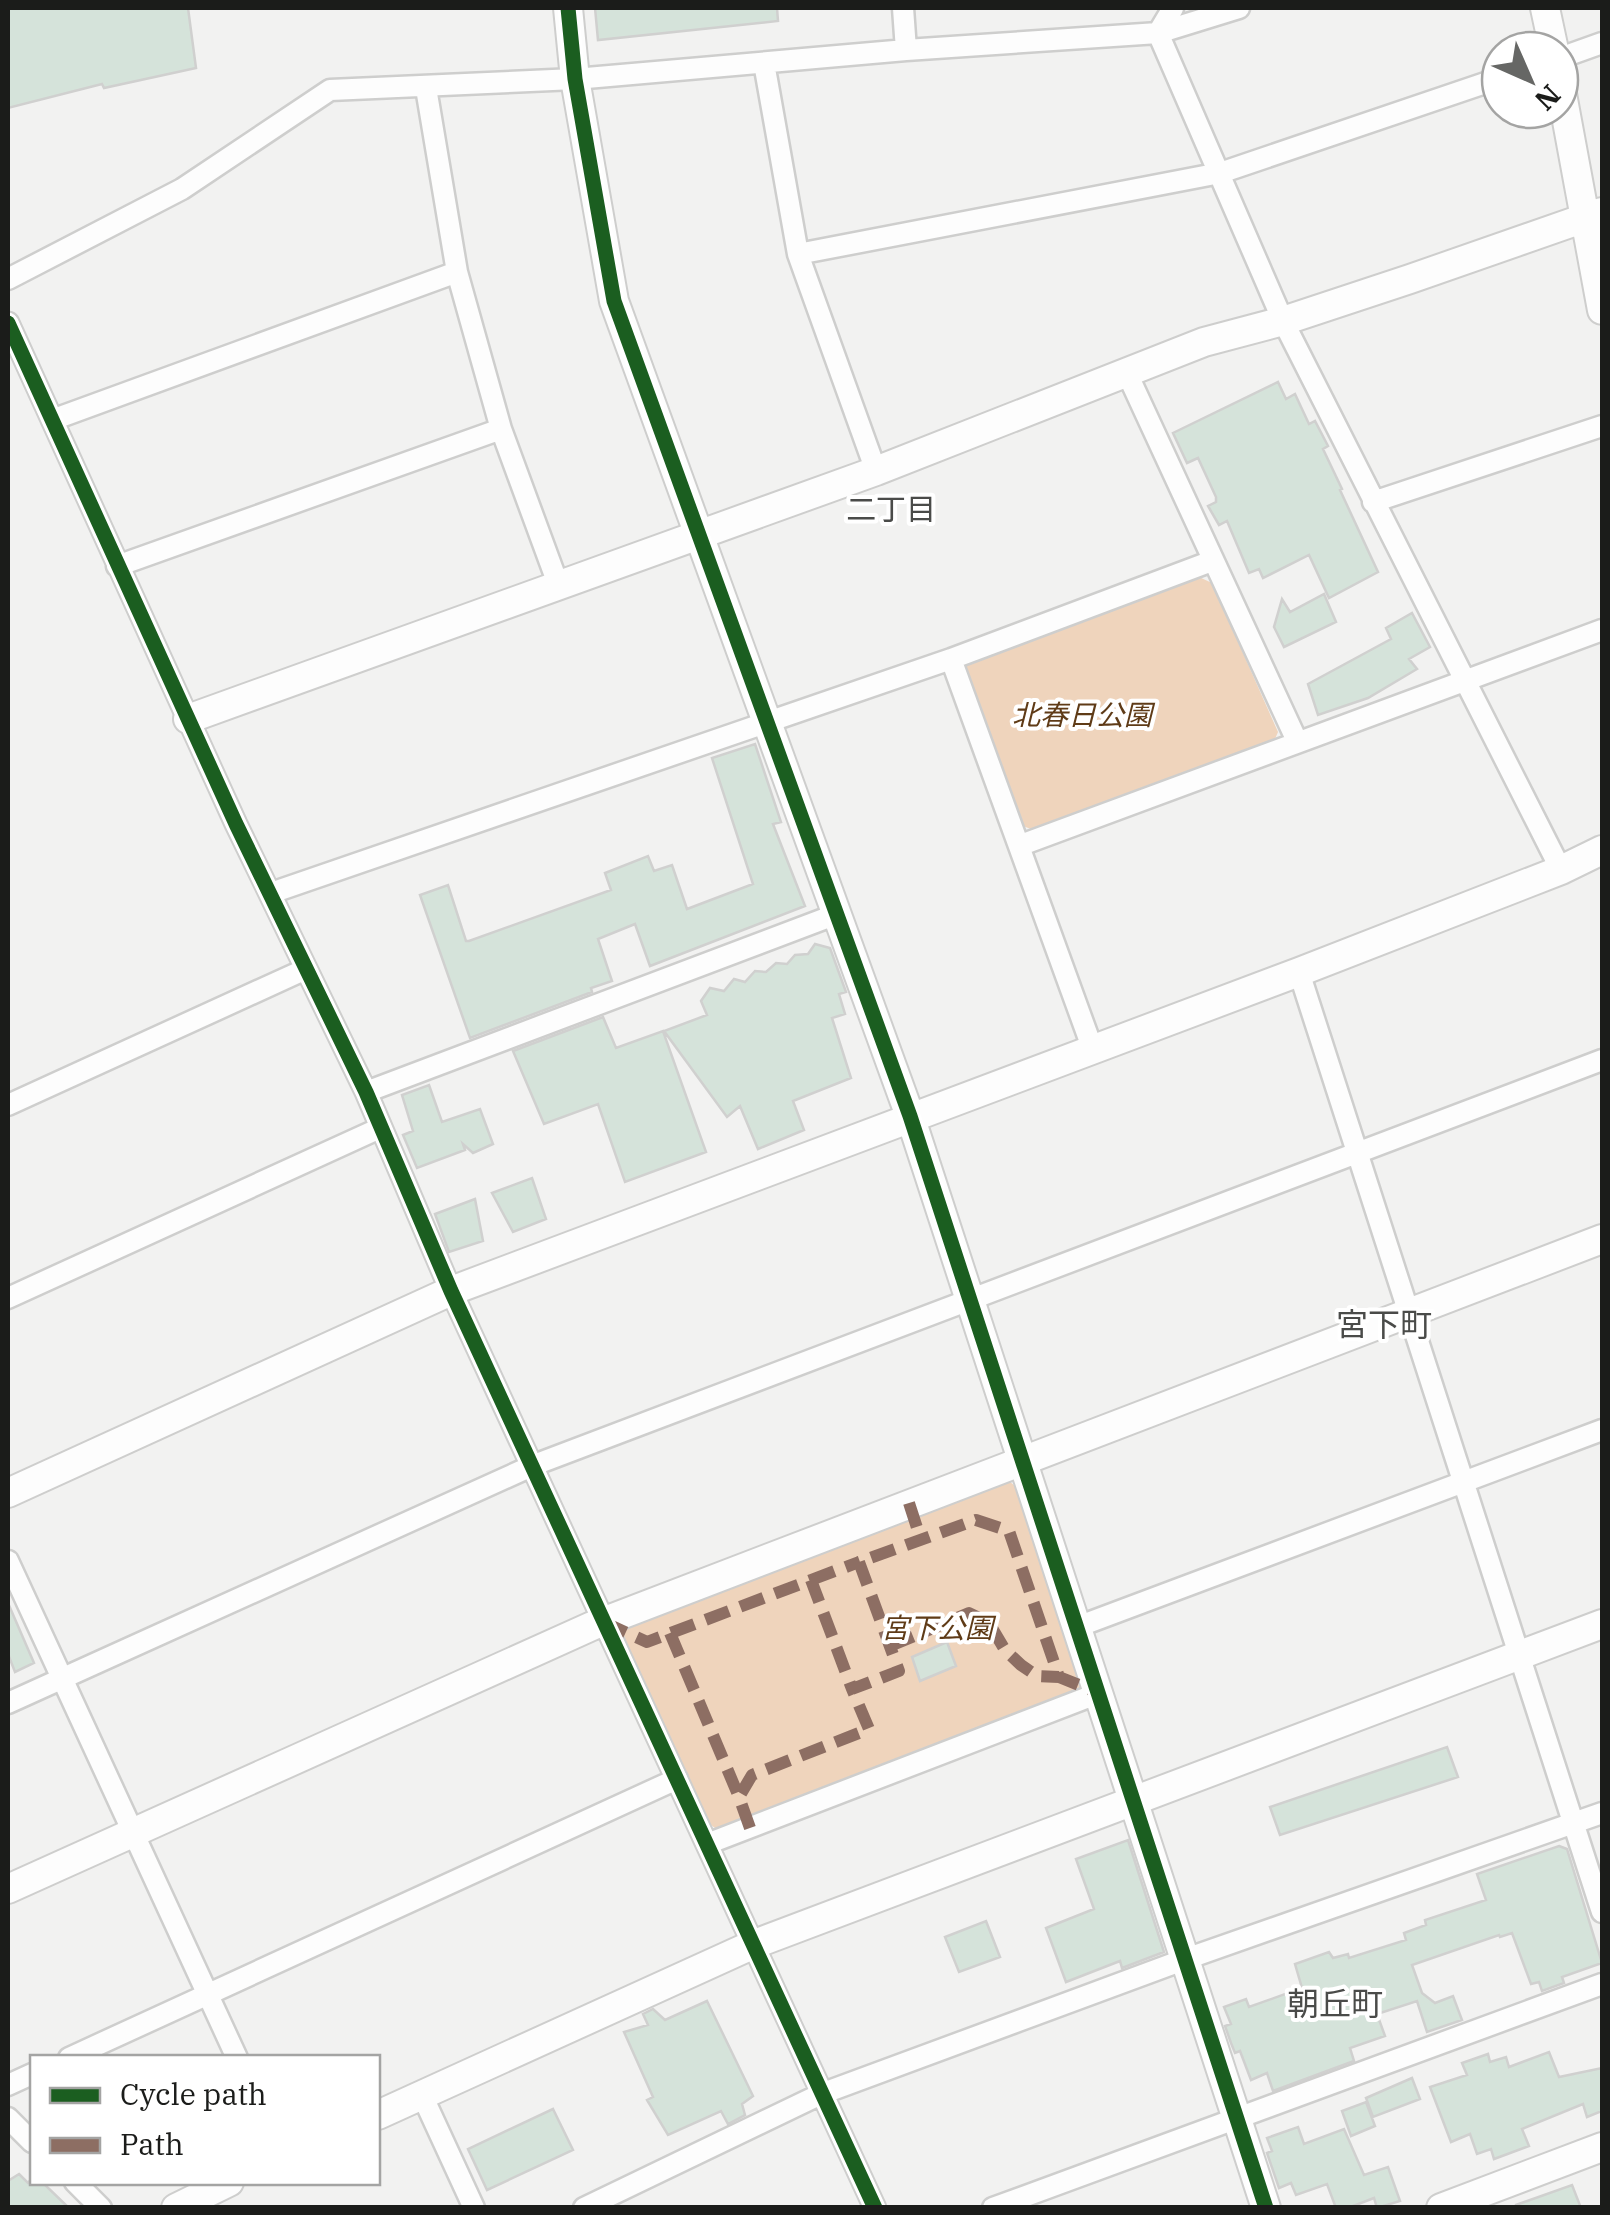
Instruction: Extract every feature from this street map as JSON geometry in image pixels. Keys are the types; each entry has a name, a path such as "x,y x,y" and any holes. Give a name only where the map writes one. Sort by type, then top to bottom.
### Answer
{"street":[{"path":"568,8 574,78 614,301 910,1116 1266,2208"},
{"path":"903,8 906,50"},
{"path":"1158,33 1174,8"},
{"path":"8,279 182,189 330,90 574,78 1158,33 1239,8"},
{"path":"1158,33 1283,320 1560,870"},
{"path":"764,63 798,254 876,471"},
{"path":"798,254 1220,173 1480,85"},
{"path":"426,88 458,272 501,429 558,584"},
{"path":"1572,130 1594,214 1602,310"},
{"path":"188,719 876,471 1204,342 1283,320 1594,214"},
{"path":"52,420 458,272"},
{"path":"8,322 188,719 366,1092 451,1292 875,2208"},
{"path":"1126,371 1297,741"},
{"path":"1373,502 1602,426"},
{"path":"117,566 501,429"},
{"path":"271,893 951,659 1212,560"},
{"path":"1020,845 1602,630"},
{"path":"951,659 1093,1050"},
{"path":"8,1493 451,1292 1299,972 1602,850"},
{"path":"366,1092 837,914"},
{"path":"8,1105 306,969"},
{"path":"1299,972 1602,1912"},
{"path":"8,1703 534,1465 1602,1060"},
{"path":"8,1298 380,1128"},
{"path":"8,1888 602,1622 1602,1239"},
{"path":"1076,1627 1602,1430"},
{"path":"8,1561 236,2055"},
{"path":"380,2114 752,1945 1602,1624"},
{"path":"707,1844 1099,1693"},
{"path":"76,2055 676,1779"},
{"path":"584,2208 822,2094 1183,1960 1602,1813"},
{"path":"993,2208 1602,1984"},
{"path":"422,2095 474,2208"},
{"path":"8,2118 30,2140"},
{"path":"1442,2208 1602,2147"},
{"path":"78,2185 101,2208"},
{"path":"176,2208 223,2185"}],"green space":[{"name":"北春日公園","path":"1199,577 1212,583 1278,732 1275,739 1036,831 1023,826 966,666 968,658"},
{"name":"宮下公園","path":"1008,1480 1016,1487 1082,1684 1075,1696 718,1830 708,1823 622,1637 629,1625"}],"building":[{"path":"8,8 188,8 196,68 104,88 102,84 8,108"},
{"path":"595,8 777,8 778,21 598,40"},
{"path":"1278,382 1286,399 1295,394 1309,424 1315,421 1328,446 1323,449 1340,490 1378,572 1329,598 1309,555 1263,578 1259,569 1249,573 1227,521 1219,525 1208,506 1216,502 1216,497 1198,458 1187,463 1173,433"},
{"path":"1324,594 1336,622 1284,647 1274,627 1282,599 1290,612"},
{"path":"1412,613 1430,647 1409,659 1417,669 1368,698 1318,715 1308,684 1391,639 1386,628"},
{"path":"755,744 781,822 773,824 805,906 650,966 635,924 598,939 612,981 470,1038 420,895 448,885 469,941 611,890 605,873 648,856 654,871 672,865 687,909 753,884 712,758"},
{"path":"815,944 830,948 846,992 839,994 845,1014 832,1018 851,1078 793,1101 804,1130 758,1149 740,1106 727,1117 664,1031 707,1015 701,1001 710,988 724,991 734,979 745,982 755,971 766,972 776,963 787,964 795,955 808,954"},
{"path":"603,1017 616,1048 663,1031 706,1152 625,1182 598,1104 544,1124 513,1051"},
{"path":"429,1085 442,1122 480,1109 493,1144 473,1153 463,1144 465,1150 417,1168 403,1135 413,1131 402,1095"},
{"path":"532,1178 546,1219 513,1232 492,1193"},
{"path":"475,1199 483,1241 449,1252 435,1214"},
{"path":"8,1603 34,1663 15,1672 8,1654"},
{"path":"947,1642 956,1666 920,1681 912,1657"},
{"path":"1447,1747 1458,1777 1280,1835 1270,1807"},
{"path":"1128,1840 1164,1952 1122,1968 1120,1961 1066,1982 1046,1928 1094,1909 1076,1859"},
{"path":"1559,1846 1567,1849 1602,1963 1562,1977 1564,1983 1542,1991 1539,1982 1531,1984 1512,1933 1499,1935 1412,1965 1422,1993 1435,2003 1453,1996 1462,2020 1427,2032 1417,2001 1377,2014 1385,2036 1350,2048 1354,2061 1273,2091 1267,2073 1251,2080 1240,2051 1235,2053 1231,2043 1225,2026 1231,2024 1224,2007 1246,1999 1249,2007 1302,1988 1295,1964 1329,1952 1333,1958 1348,1954 1349,1958 1406,1940 1404,1933 1426,1925 1425,1920 1486,1900 1477,1874"},
{"path":"986,1921 1000,1957 959,1972 945,1937"},
{"path":"707,2001 753,2096 742,2104 745,2115 728,2124 721,2111 668,2135 647,2100 653,2097 624,2032 648,2025 643,2014 653,2009 665,2020"},
{"path":"1549,2052 1559,2077 1602,2068 1602,2111 1587,2117 1583,2104 1522,2129 1529,2146 1494,2159 1491,2149 1477,2154 1470,2134 1451,2142 1430,2087 1467,2075 1462,2063 1488,2054 1490,2062 1506,2057 1509,2067"},
{"path":"1412,2078 1420,2099 1373,2117 1366,2098"},
{"path":"1366,2102 1375,2126 1351,2136 1342,2111"},
{"path":"553,2109 573,2150 487,2190 468,2149"},
{"path":"1298,2127 1304,2144 1344,2129 1364,2175 1388,2167 1400,2201 1377,2208 1374,2198 1348,2208 1336,2208 1327,2184 1296,2195 1291,2183 1279,2188 1267,2153 1272,2151 1267,2138"},
{"path":"19,2174 28,2183 30,2180 30,2185 45,2185 69,2208 8,2208 8,2181"},
{"path":"1572,2185 1581,2208 1516,2208 1516,2205"}],"marked path":[{"path":"909,1503 921,1540"},
{"path":"750,1828 739,1797 752,1775 869,1729 852,1689 899,1671 859,1562 976,1520 1009,1531 1059,1677 1099,1693"},
{"path":"811,1580 859,1562"},
{"path":"603,1622 647,1642 811,1580 852,1689"},
{"path":"890,1646 969,1613 989,1623 1005,1650 1021,1665 1037,1676 1059,1677"},
{"path":"670,1633 739,1797"}],"cycle path":[{"path":"568,8 575,79 614,301 910,1116 1266,2208"},
{"path":"8,323 236,824 366,1092 451,1291 875,2208"}],"district":[{"name":"二丁目","path":"891,510"},
{"name":"宮下町","path":"1384,1325"},
{"name":"朝丘町","path":"1335,2004"}]}
